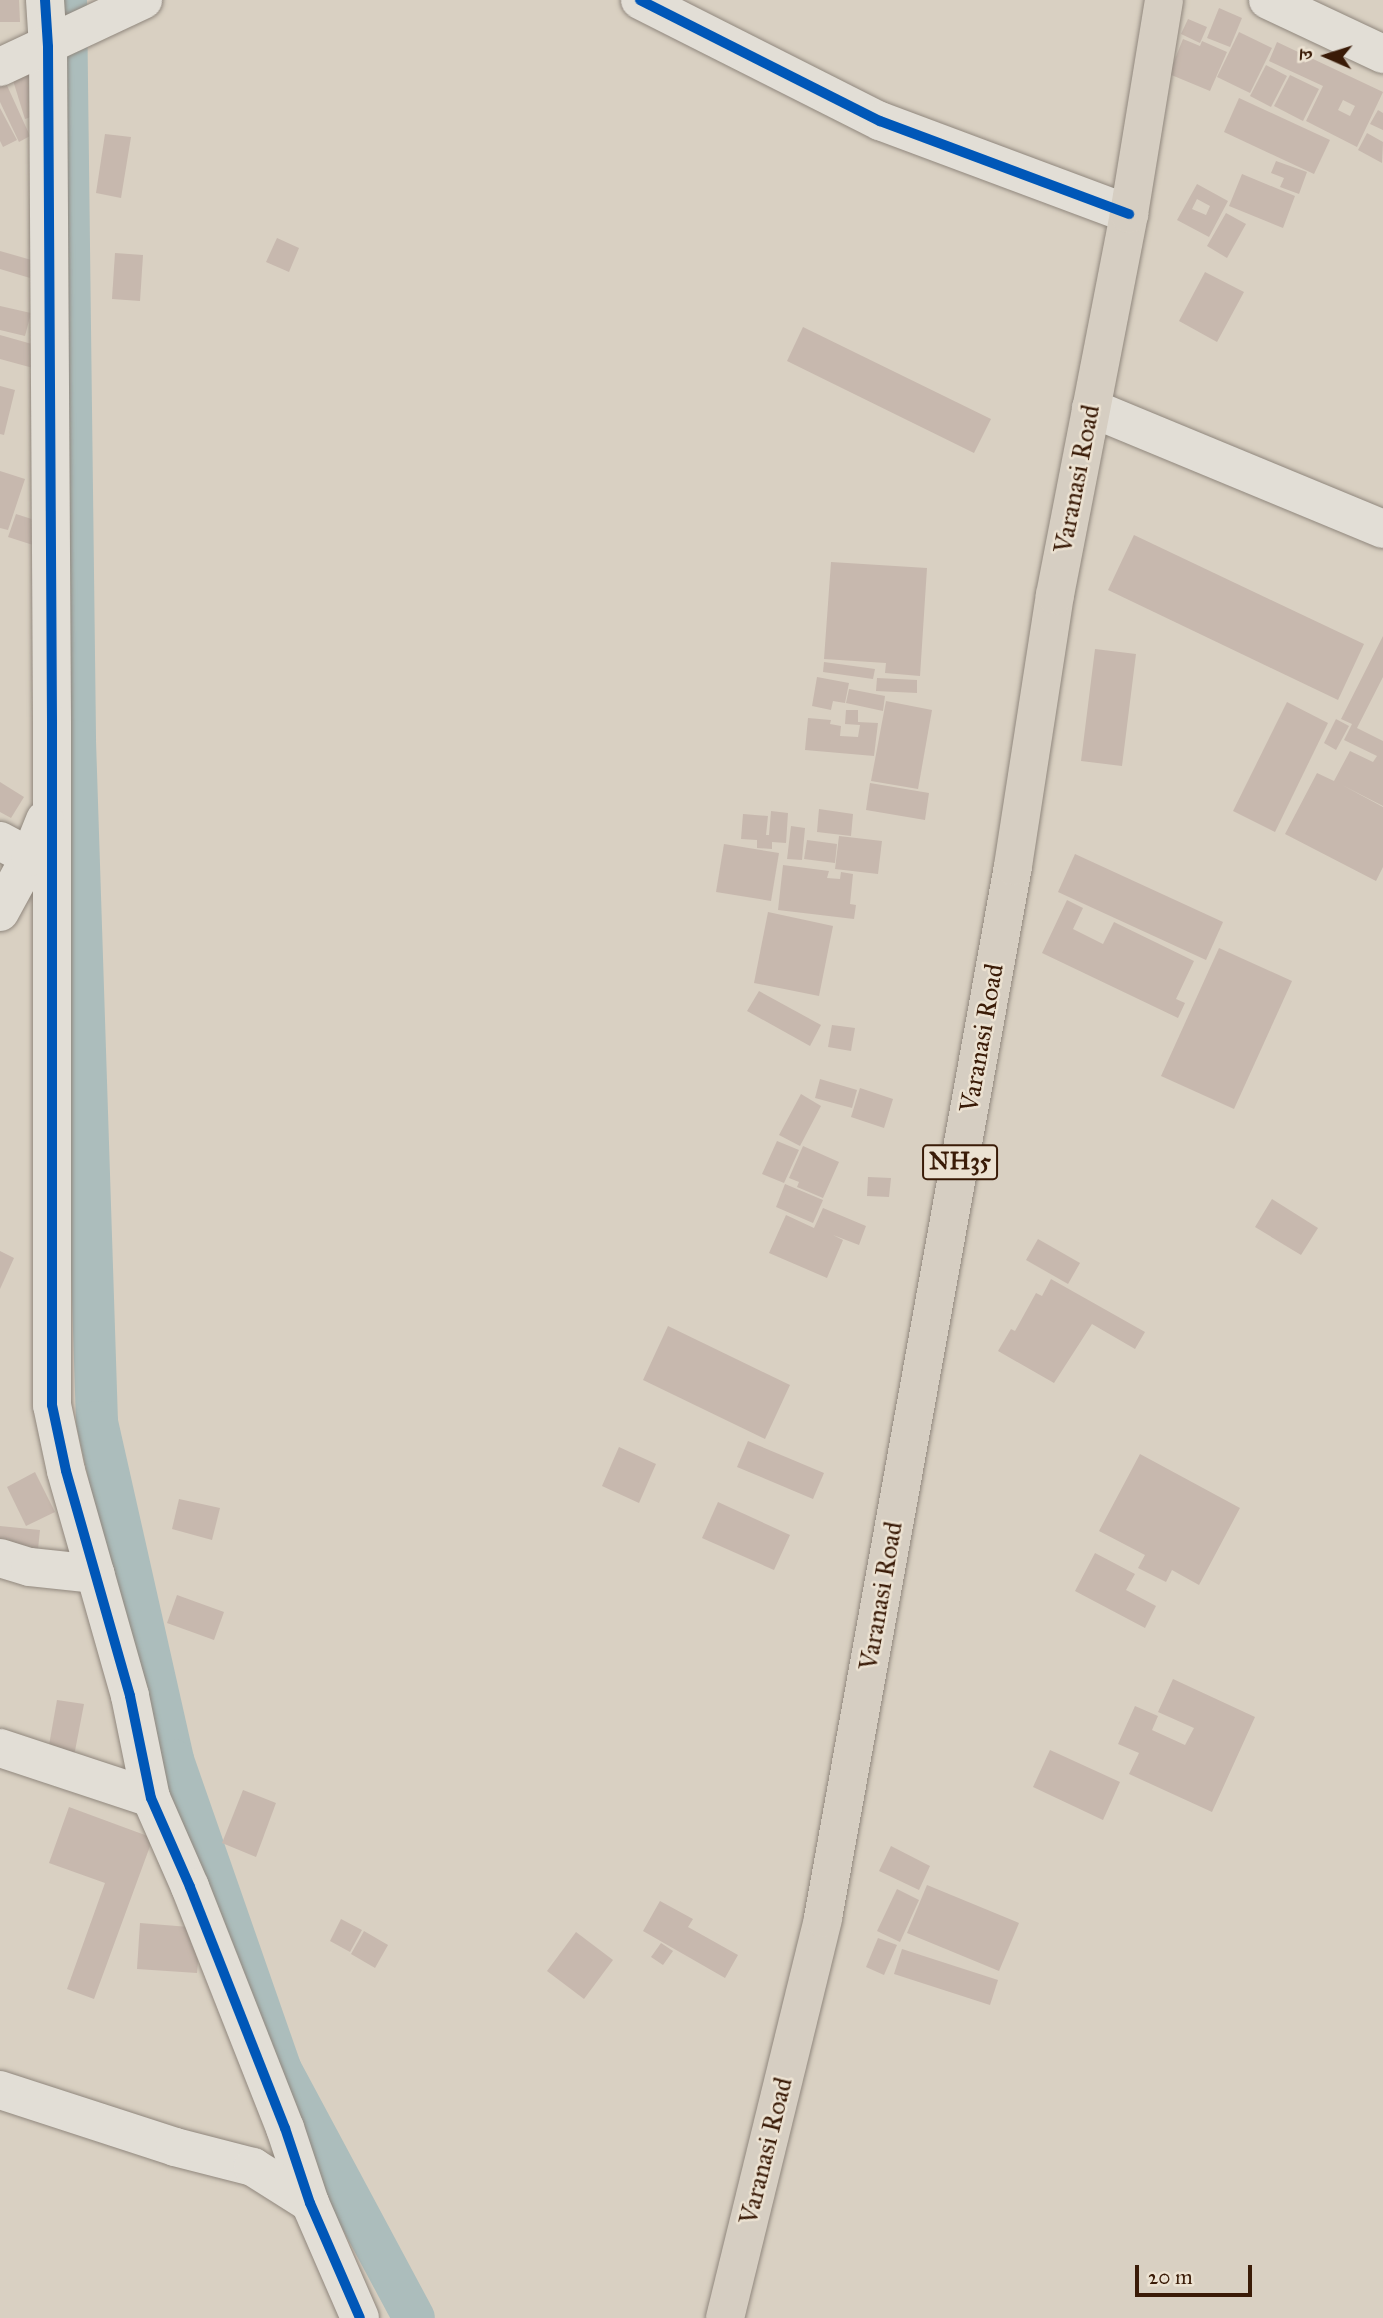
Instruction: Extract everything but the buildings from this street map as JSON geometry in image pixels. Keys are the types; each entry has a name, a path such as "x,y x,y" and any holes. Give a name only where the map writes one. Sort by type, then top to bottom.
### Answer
{"highway":[{"name":"Varanasi Road","path":"725,2318 823,1918 1013,866 1055,595 1129,214 1164,0"}],"street":[{"path":"45,0 50,45 50,808 54,1219 52,1405 66,1471 131,1696 151,1798 240,2013 285,2128 310,2203 360,2318"},
{"path":"0,67 50,45 96,19 143,0"},
{"path":"640,0 880,121 1129,214"},
{"path":"1268,0 1383,54"},
{"path":"1091,408 1383,529"},
{"path":"0,912 15,849 50,808"},
{"path":"0,1558 30,1567 96,1574"},
{"path":"0,1748 151,1798"},
{"path":"0,2090 175,2147 253,2168 310,2203"}],"waterway":[{"path":"66,0 75,741 97,1422 173,1760 281,2070 414,2318"}],"cycle path":[{"path":"45,0 48,47 52,724 52,1405 66,1471 130,1696 151,1798 190,1887 285,2128 310,2203 360,2318"},
{"path":"640,0 880,121 1129,214"}]}
